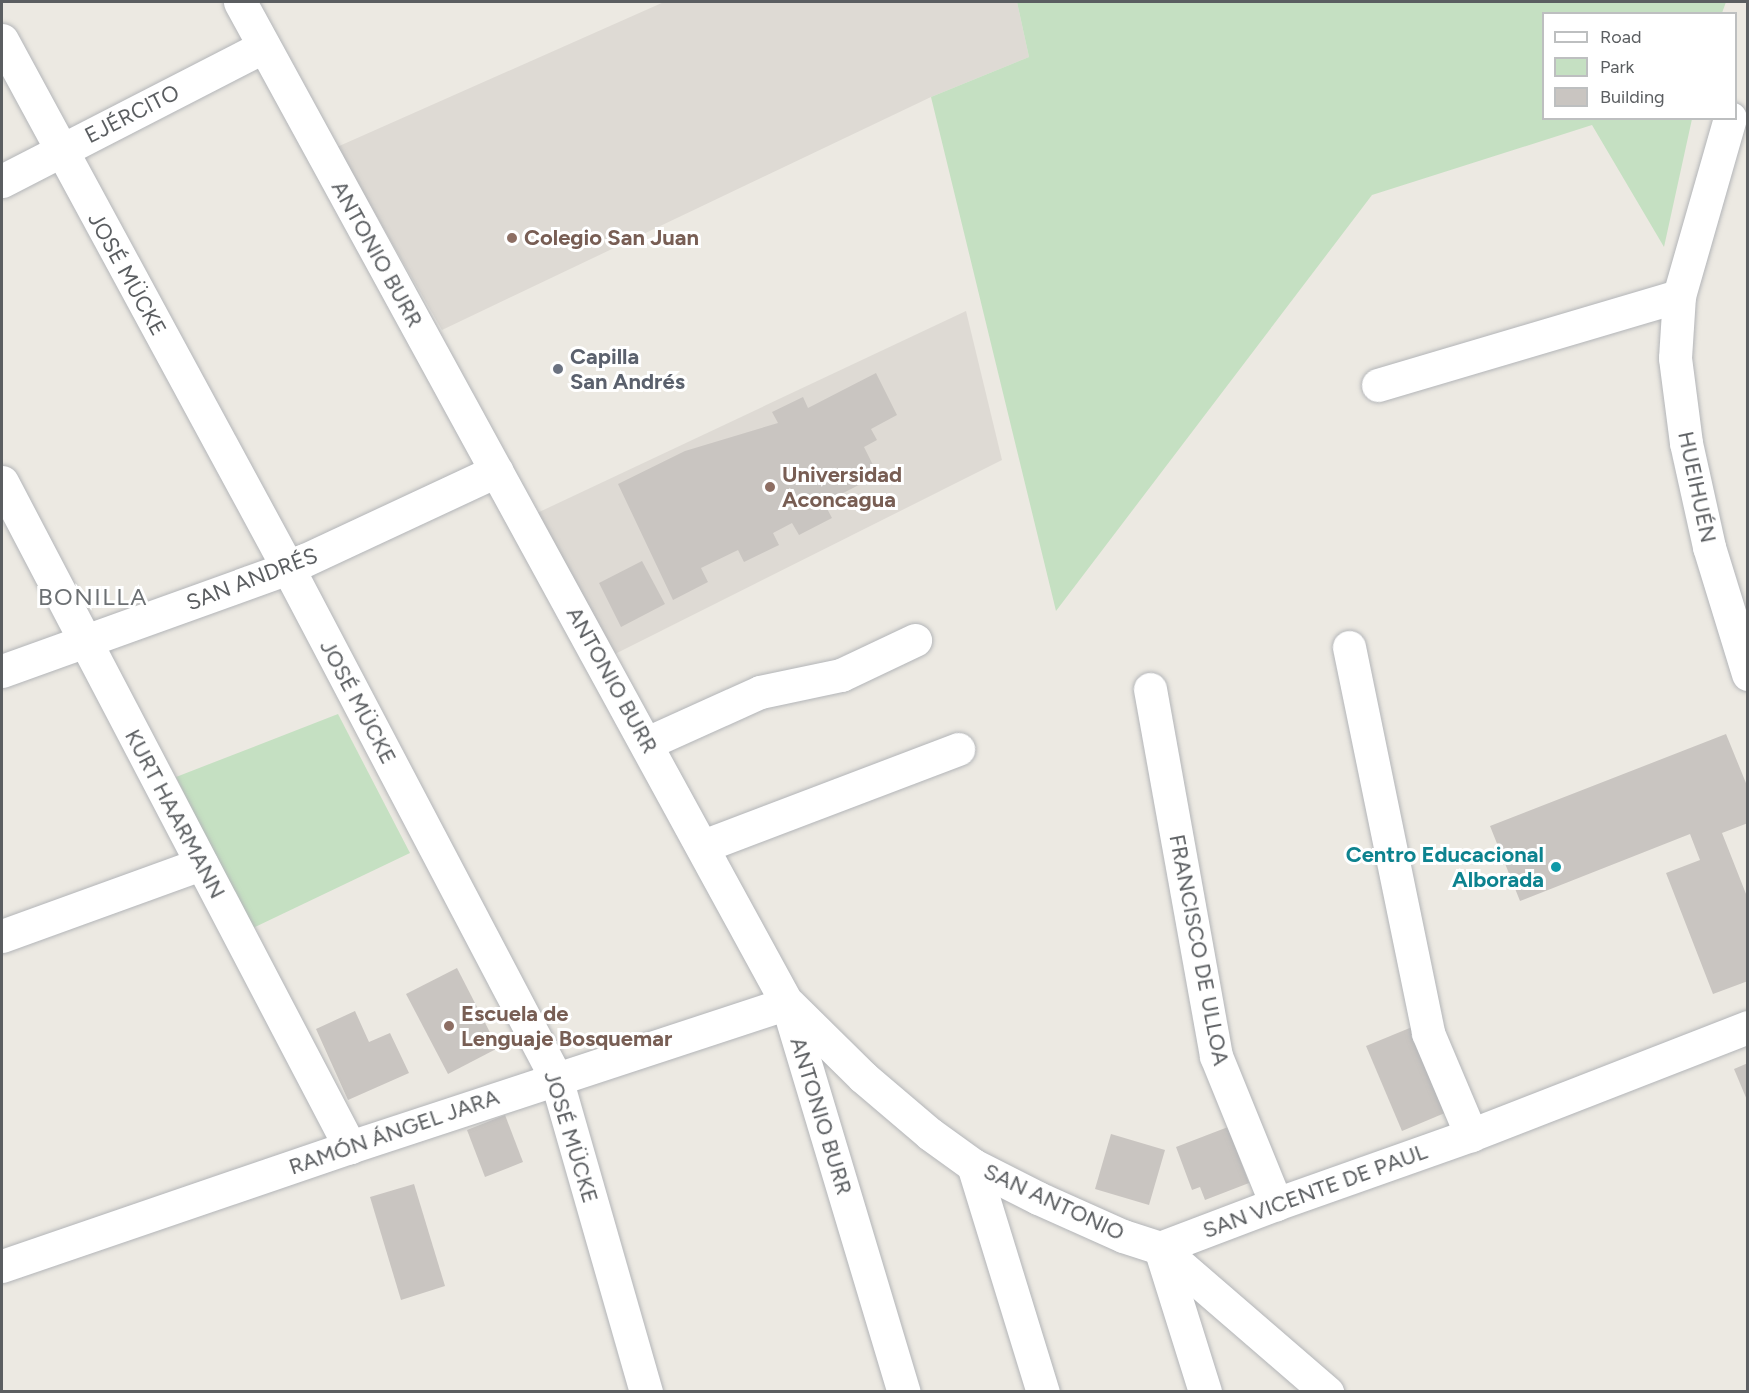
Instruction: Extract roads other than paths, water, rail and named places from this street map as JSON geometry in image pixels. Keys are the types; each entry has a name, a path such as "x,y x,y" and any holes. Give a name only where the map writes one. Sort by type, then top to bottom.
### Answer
{"street":[{"name":"ANTONIO BURR","path":"240,2 647,743 787,1003 904,1392"},
{"name":"JOSÉ MÜCKE","path":"2,40 60,151 288,568 556,1078 646,1392"},
{"name":"EJÉRCITO","path":"2,181 263,47"},
{"name":"HUEIHUÉN","path":"1730,120 1679,296 1675,358 1686,443 1709,547 1748,674"},
{"path":"1378,385 1679,296"},
{"name":"SAN ANDRÉS","path":"2,670 288,568 496,471"},
{"name":"KURT HAARMANN","path":"2,482 350,1146"},
{"path":"647,743 760,692 841,675 915,640"},
{"path":"1349,647 1428,1033 1472,1135"},
{"name":"FRANCISCO DE ULLOA","path":"1150,689 1216,1056 1276,1204"},
{"path":"703,846 958,749"},
{"path":"2,936 201,864"},
{"name":"RAMÓN ÁNGEL JARA","path":"2,1266 350,1146 787,1003"},
{"name":"SAN ANTONIO","path":"787,1003 863,1077 930,1134 973,1165 1075,1216 1160,1248 1327,1392"},
{"name":"SAN VICENTE DE PAUL","path":"1160,1248 1276,1204 1472,1135 1748,1027"},
{"path":"973,1165 1043,1392"},
{"path":"1160,1248 1205,1392"}],"place":[{"name":"Colegio San Juan","path":"512,238"},
{"name":"Capilla San Andrés","path":"558,369"},
{"name":"Universidad Aconcagua","path":"770,487"},
{"name":"Centro Educacional Alborada","path":"1556,867"},
{"name":"Escuela de Lenguaje Bosquemar","path":"449,1026"}],"district":[{"name":"BONILLA","path":"93,597"}]}
